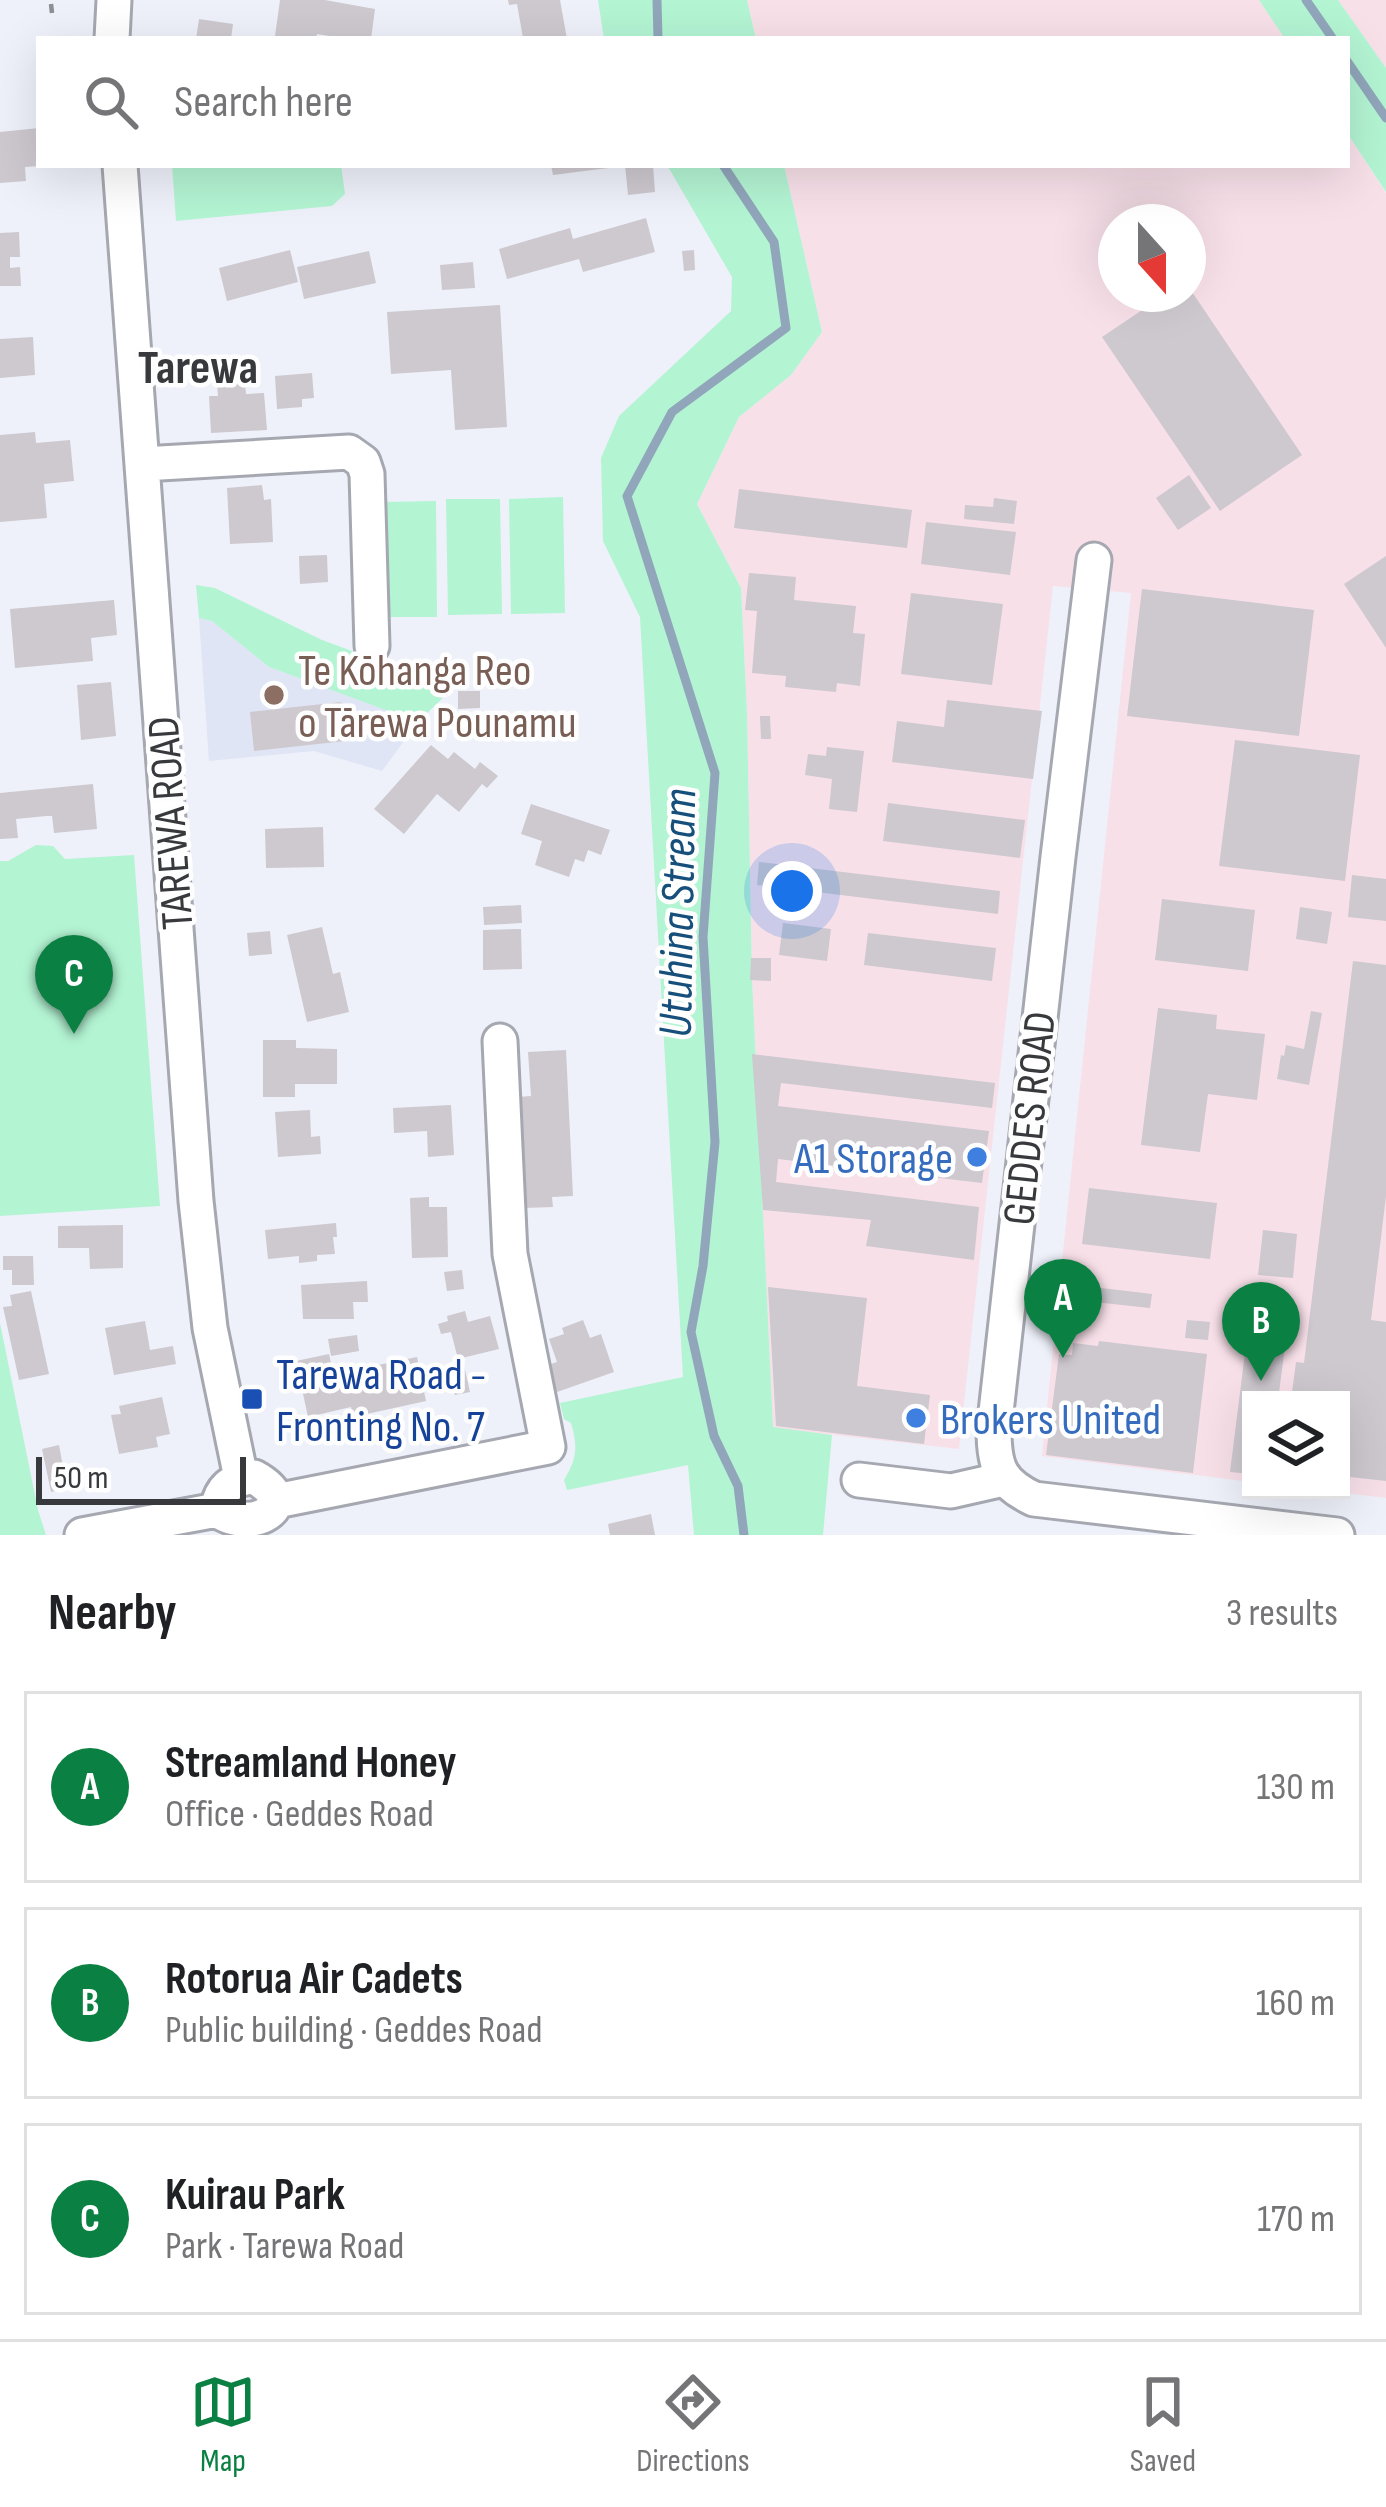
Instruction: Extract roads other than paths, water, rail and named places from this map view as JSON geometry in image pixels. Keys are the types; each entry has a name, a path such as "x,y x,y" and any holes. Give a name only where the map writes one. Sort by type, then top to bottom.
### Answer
{"street":[{"path":"112,36 114,0"},
{"name":"TAREWA ROAD","path":"120,168 200,1246 210,1328 241,1478"},
{"path":"143,464 350,452 363,461 372,646"},
{"name":"GEDDES ROAD","path":"1004,1480 996,1461 994,1430 1094,560"},
{"path":"276,1501 548,1447 510,1254 500,1041"},
{"path":"241,1478 262,1481 276,1501 272,1518 255,1534 232,1529 217,1510 219,1496 241,1478"},
{"path":"859,1480 951,1491 1004,1480 1034,1499 1067,1505 1336,1535"},
{"path":"82,1535 217,1510"}],"waterway":[{"name":"Utuhina Stream","path":"657,0 658,36"},
{"path":"1306,0 1331,36"},
{"path":"1350,65 1386,118"},
{"name":"Utuhina Stream","path":"725,168 774,242 786,328 672,412 627,496 715,773 703,937 715,1142 703,1266 691,1332 714,1436 738,1486 744,1535"}],"place":[{"name":"Te Kōhanga Reo o Tārewa Pounamu","path":"274,695"},
{"name":"Kuirau Park","path":"74,1034"},
{"name":"A1 Storage","path":"977,1157"},
{"name":"Streamland Honey","path":"1063,1358"},
{"name":"Rotorua Air Cadets","path":"1261,1381"},
{"name":"Tarewa Road - Fronting No. 7","path":"252,1399"},
{"name":"Brokers United","path":"916,1418"}],"district":[{"name":"Tarewa","path":"198,366"}]}
